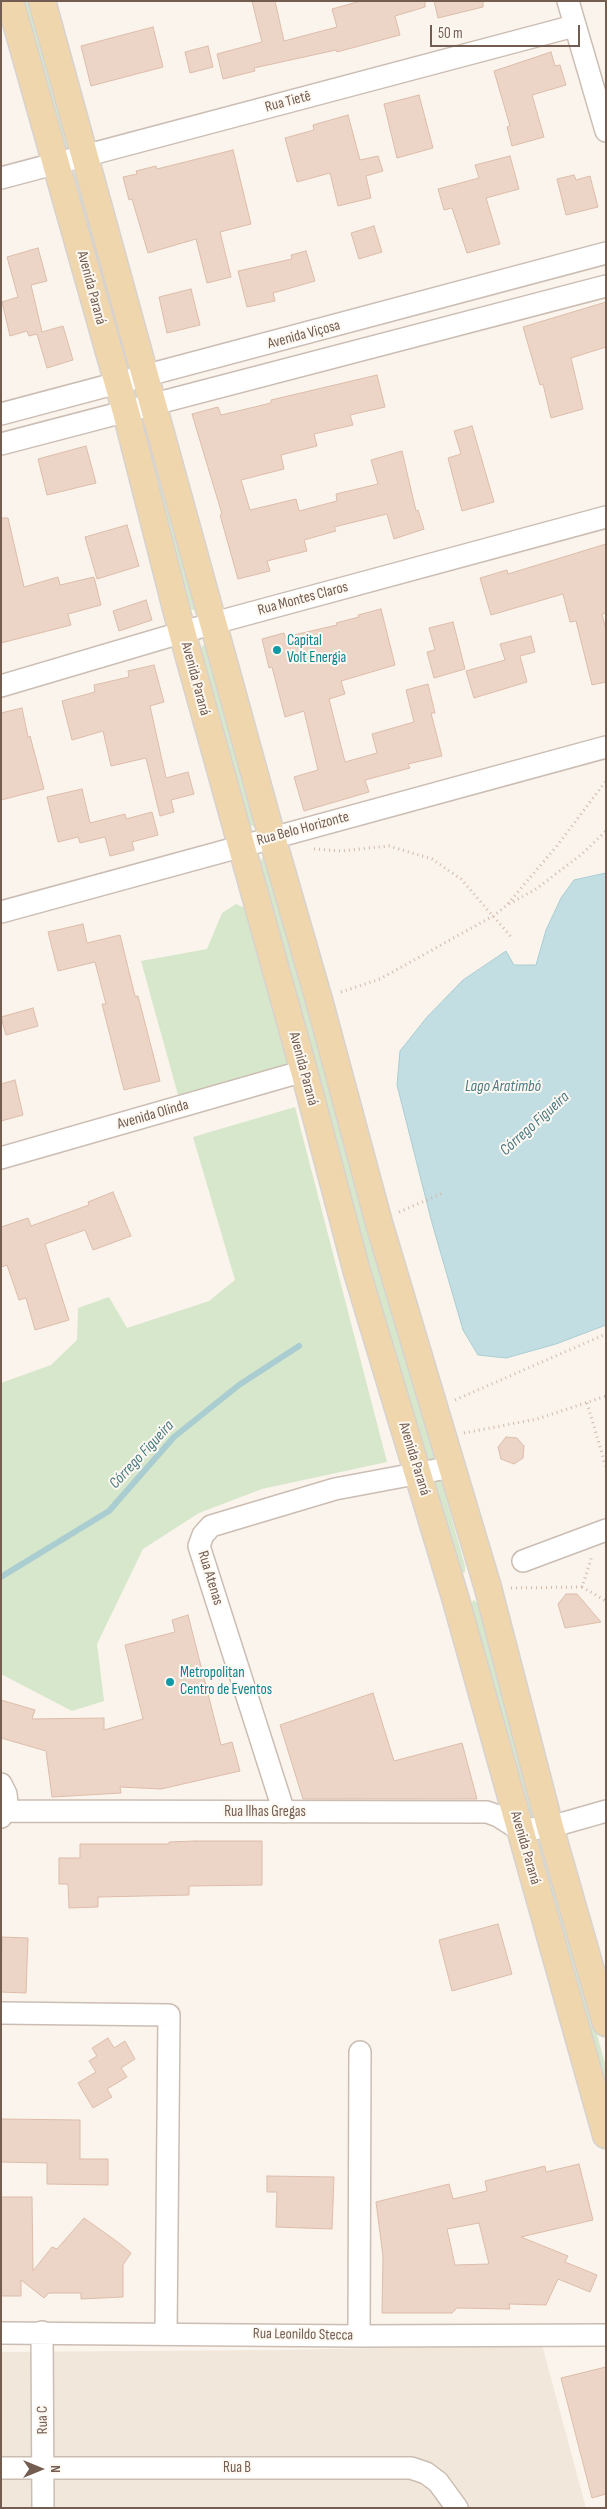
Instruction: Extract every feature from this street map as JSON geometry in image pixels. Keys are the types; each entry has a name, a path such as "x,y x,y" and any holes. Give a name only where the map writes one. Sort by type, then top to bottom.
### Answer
{"main road":[{"name":"Avenida Paraná","path":"10,1 126,412 182,632 304,1071 357,1272 419,1474 606,2135"},
{"name":"Avenida Paraná","path":"42,1 214,623 284,834 319,1000 381,1231 488,1588 550,1826 606,2023"}],"street":[{"path":"568,1 606,131"},
{"name":"Rua Tietê","path":"1,178 574,26"},
{"name":"Avenida Viçosa","path":"1,414 145,378 606,253"},
{"name":"Avenida Viçosa","path":"1,444 606,286"},
{"name":"Rua Montes Claros","path":"1,686 214,623 606,517"},
{"name":"Rua Belo Horizonte","path":"1,912 606,747"},
{"name":"Avenida Olinda","path":"1,1158 304,1071"},
{"name":"Rua Atenas","path":"284,1812 199,1546 203,1535 211,1526 335,1489 452,1467"},
{"path":"523,1561 603,1531"},
{"name":"Rua Ilhas Gregas","path":"1,1784 6,1794 3,1814 487,1812 498,1816 520,1830"},
{"path":"520,1830 550,1826 606,1811"},
{"path":"1,2013 168,2014 166,2334"},
{"path":"358,2336 360,2052"},
{"name":"Rua C","path":"42,2332 43,2508"},
{"name":"Rua Leonildo Stecca","path":"1,2333 358,2336 606,2335"},
{"name":"Rua B","path":"1,2468 411,2468 426,2473 438,2482 456,2508"}],"path":[{"path":"506,906 556,847 606,782"},
{"path":"319,1000 380,979 493,916 506,906 536,889 582,854 606,831"},
{"path":"284,834 314,850 341,851 389,846 432,859 461,879 512,938"},
{"path":"395,1214 443,1193"},
{"path":"434,1409 606,1334"},
{"path":"442,1437 537,1419 606,1396"},
{"path":"587,1403 606,1467"},
{"path":"582,1588 603,1531"},
{"path":"488,1588 582,1588 606,1601"}],"shaded area":[{"path":"542,2345 586,2508 1,2508 1,2352 281,2350"}],"green space":[{"path":"23,1 37,1 74,145 68,150 64,149"},
{"path":"78,172 131,364 126,365 73,174"},
{"path":"148,418 200,610 191,609 139,425 141,420"},
{"path":"207,644 260,826 250,825 201,652 202,646"},
{"path":"267,857 465,1566 465,1572 460,1574 367,1263 260,863 262,858"},
{"path":"236,904 249,910 291,1064 178,1095 141,961 207,949 222,913"},
{"path":"295,1107 387,1462 262,1489 199,1513 143,1549 97,1644 104,1701 72,1711 1,1674 1,1383 51,1365 77,1340 78,1308 109,1297 127,1328 209,1301 235,1280 193,1137"},
{"path":"474,1600 479,1605 537,1817 532,1823 469,1604"},
{"path":"541,1843 545,1847 606,2067 606,2103 536,1845"}],"water":[{"name":"Lago Aratimbó","path":"606,873 606,1325 556,1344 506,1358 478,1355 463,1330 432,1223 397,1085 400,1051 427,1017 463,980 506,951 514,965 536,965 546,930 561,898 574,880"}],"building":[{"path":"252,1 275,1 284,41 337,27 332,9 361,1 425,1 425,7 395,16 400,35 337,52 336,50 254,68 255,71 223,79 217,54 262,42"},
{"path":"434,1 483,1 483,7 438,18"},
{"path":"153,27 163,67 91,86 81,46"},
{"path":"208,46 213,67 190,73 185,52"},
{"path":"551,52 555,66 560,65 566,85 532,95 544,137 512,146 507,127 510,126 494,71"},
{"path":"419,95 433,148 397,158 384,104"},
{"path":"348,115 360,160 378,156 383,171 366,176 371,198 338,206 330,173 297,182 285,138 314,130 313,125"},
{"path":"233,150 251,224 220,232 231,277 207,283 196,239 148,253 132,199 129,200 123,177 137,174 136,171 156,166 157,169"},
{"path":"510,156 519,189 486,198 500,244 467,253 452,208 444,210 438,189 479,178 475,165"},
{"path":"574,175 576,180 590,176 598,207 566,215 557,179"},
{"path":"374,226 382,252 359,259 351,233"},
{"path":"38,248 47,281 31,285 42,332 63,326 73,360 47,368 37,334 29,336 27,331 10,336 2,302 18,297 7,257"},
{"path":"306,251 315,281 273,293 275,301 247,307 238,271 292,259 291,255"},
{"path":"191,289 200,325 167,333 159,297"},
{"path":"606,302 606,347 571,358 583,409 551,418 543,384 540,385 523,327"},
{"path":"377,375 385,407 350,415 353,425 314,434 317,446 281,455 284,469 241,480 250,510 296,499 299,511 337,501 336,494 378,484 371,460 402,451 416,511 418,510 424,529 394,539 387,514 334,527 336,531 304,540 307,551 267,561 270,571 238,579 220,515 222,514 192,414 218,407 221,415 271,403 271,400"},
{"path":"472,426 494,502 462,511 448,458 461,454 454,431"},
{"path":"86,446 96,483 47,495 38,459"},
{"path":"1,518 8,518 24,587 58,577 60,585 94,577 101,605 68,614 71,625 1,643"},
{"path":"127,525 139,566 97,579 85,537"},
{"path":"606,544 606,613 602,614 606,630 606,682 592,685 576,621 570,622 563,594 491,615 480,578 507,570 508,574"},
{"path":"146,600 152,620 119,631 113,611"},
{"path":"381,609 395,665 341,681 345,694 329,699 345,762 377,753 372,734 414,722 406,690 428,684 435,713 431,713 442,756 408,764 410,768 365,780 369,792 304,811 294,777 318,770 304,711 285,717 272,667 269,668 262,639 284,633 285,637 337,625 336,623"},
{"path":"453,622 465,669 434,678 427,652 435,650 429,628"},
{"path":"531,636 535,652 520,656 527,682 474,698 466,671 505,660 500,644"},
{"path":"154,665 164,702 150,706 166,778 188,772 194,794 171,800 174,812 160,816 146,758 111,766 103,731 72,740 62,701 95,692 94,685 129,677 128,671"},
{"path":"22,708 28,737 30,736 44,789 1,800 1,713"},
{"path":"82,789 90,823 125,814 126,819 152,812 158,835 132,842 134,850 110,856 105,837 80,843 78,837 58,842 47,797"},
{"path":"83,924 87,943 120,935 135,996 138,996 160,1081 124,1090 102,1004 106,1004 95,962 58,971 48,932"},
{"path":"33,1008 38,1026 6,1035 1,1017"},
{"path":"15,1080 23,1115 1,1121 1,1084"},
{"path":"113,1192 131,1236 93,1250 85,1230 45,1244 69,1320 35,1330 26,1298 19,1300 7,1265 1,1267 1,1227 28,1218 31,1226 89,1205 88,1202"},
{"path":"506,1437 517,1438 524,1446 523,1458 514,1464 501,1459 498,1447"},
{"path":"566,1594 577,1594 601,1622 565,1628 558,1604"},
{"name":"Metropolitan Centro de Eventos","path":"188,1615 221,1745 232,1742 240,1771 161,1789 120,1787 121,1793 52,1797 46,1751 1,1738 1,1700 35,1710 32,1719 104,1718 104,1730 143,1719 125,1645 175,1632 172,1620"},
{"path":"373,1693 394,1761 462,1743 477,1799 303,1799 280,1725"},
{"path":"262,1841 262,1885 189,1886 189,1895 98,1897 98,1907 69,1908 68,1884 59,1884 59,1858 80,1858 80,1844 169,1844 169,1842"},
{"path":"498,1924 512,1974 452,1991 439,1940"},
{"path":"2,1937 28,1938 26,1993 1,1992"},
{"path":"108,2038 114,2048 125,2041 135,2059 121,2068 127,2077 107,2089 112,2097 93,2108 78,2083 96,2072 89,2061 97,2056 92,2048"},
{"path":"1,2119 80,2120 80,2159 108,2159 108,2185 47,2184 47,2163 1,2162"},
{"path":"579,2164 593,2220 521,2237 568,2256 565,2262 597,2275 590,2292 558,2279 546,2305 509,2304 510,2309 457,2308 452,2313 382,2313 383,2256 376,2202 449,2184 453,2199 487,2191 485,2181 545,2166 546,2172","holes":["479,2223 489,2264 455,2265 447,2229"]},
{"path":"267,2176 334,2177 332,2229 276,2227 277,2192 267,2192"},
{"path":"1,2197 32,2197 33,2271 52,2247 57,2249 84,2218 119,2243 131,2253 123,2265 123,2297 81,2299 81,2293 49,2293 44,2298 21,2280 21,2296 1,2296"},
{"path":"606,2367 606,2494 592,2498 561,2378"}],"waterway":[{"name":"Córrego Figueira","path":"1,1577 109,1511 174,1437 239,1385 299,1346"}],"place":[{"name":"Capital Volt Energia","path":"277,650"},
{"name":"Metropolitan Centro de Eventos","path":"170,1682"}]}
